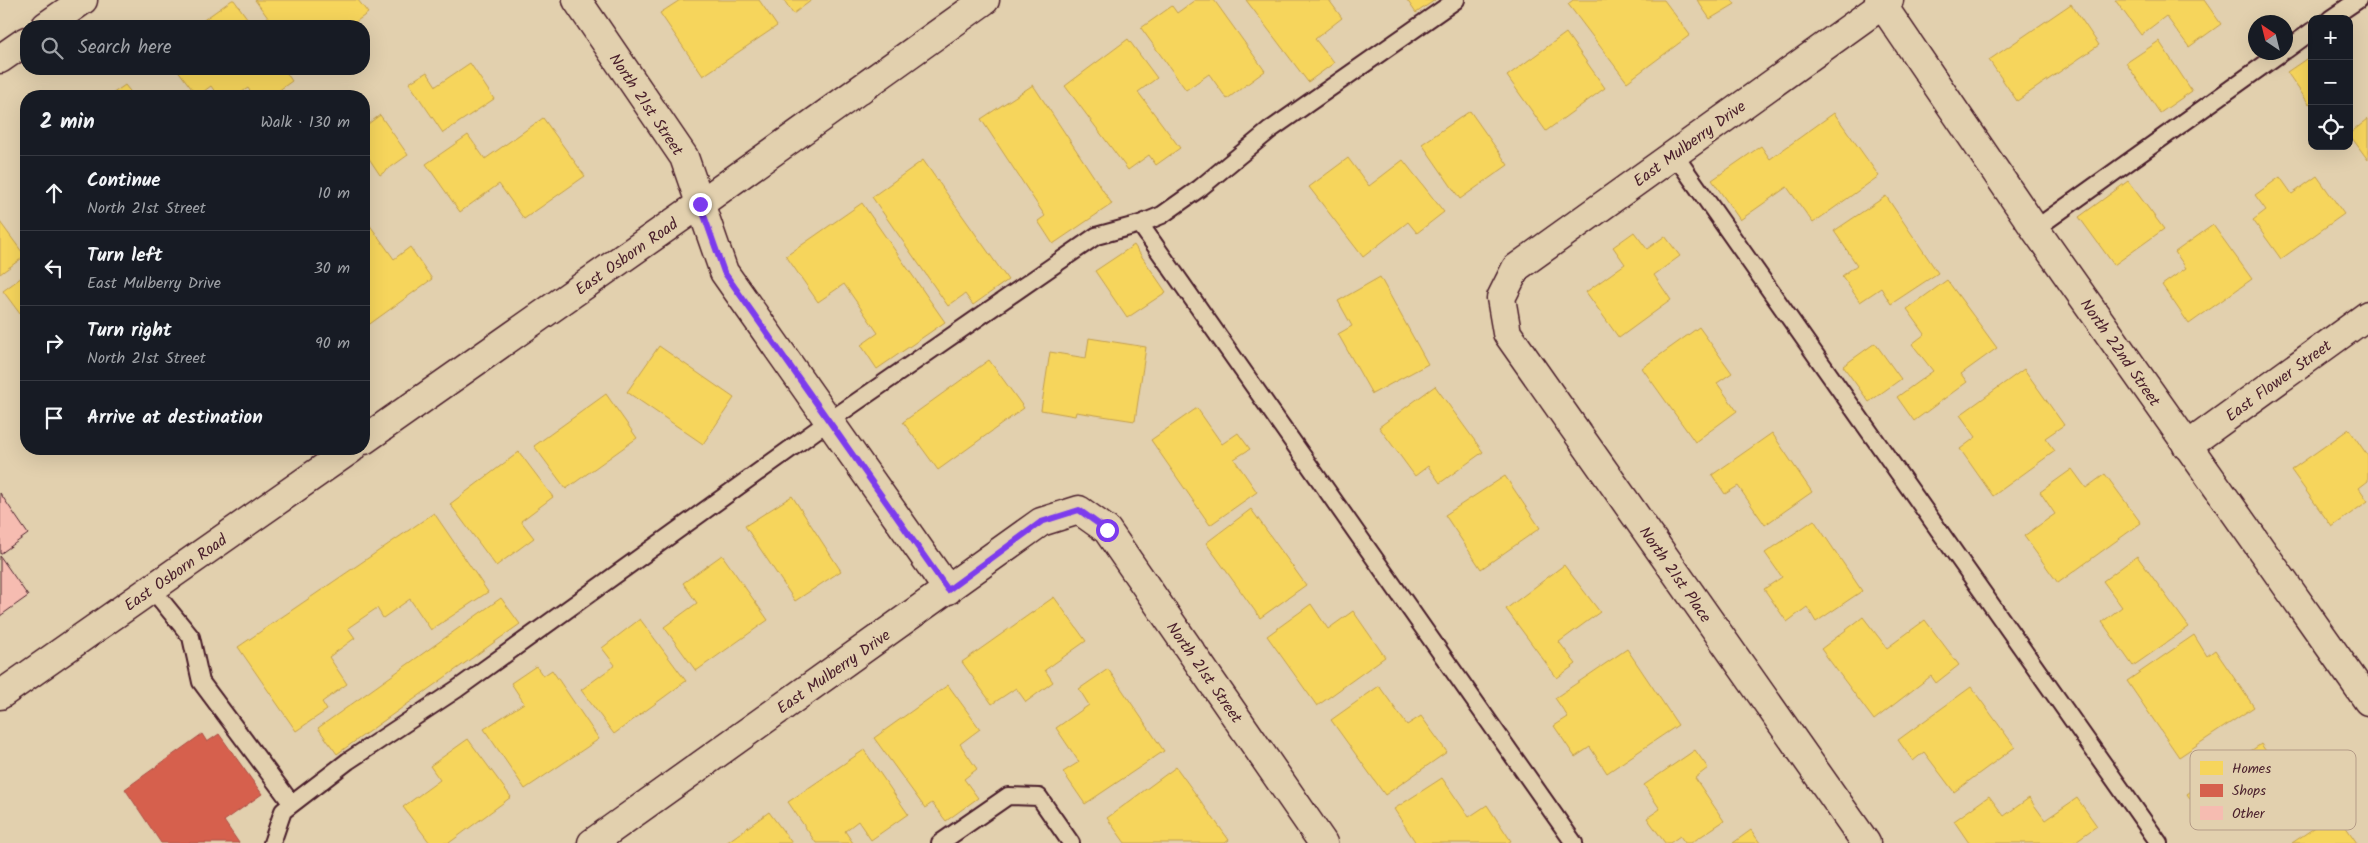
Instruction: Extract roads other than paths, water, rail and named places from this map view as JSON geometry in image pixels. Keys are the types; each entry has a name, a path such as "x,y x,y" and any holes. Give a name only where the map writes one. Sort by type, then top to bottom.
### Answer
{"street":[{"path":"55,20 83,0"},
{"name":"North 21st Street","path":"577,0 684,157 724,272 948,590"},
{"name":"East Osborn Road","path":"370,436 700,204 985,0"},
{"name":"East Mulberry Drive","path":"1501,298 1516,268 1884,1"},
{"name":"North 22nd Street","path":"1884,1 2035,229 2368,702"},
{"path":"0,59 20,44"},
{"name":"North 21st Place","path":"1501,298 1507,333 1866,843"},
{"name":"East Flower Street","path":"2187,446 2368,315"},
{"name":"East Osborn Road","path":"0,695 342,455"},
{"name":"North 21st Street","path":"1079,510 1107,530 1321,842"},
{"name":"East Mulberry Drive","path":"592,843 1041,522 1079,510"}],"lane":[{"path":"272,843 283,811 348,761 457,689 829,420 1096,236 1140,224 1169,210 1200,188 1270,130 1456,0"},
{"path":"2336,15 2358,0"},
{"path":"2293,45 2308,34"},
{"path":"2035,229 2271,60"},
{"path":"1674,154 2159,843"},
{"path":"1140,224 1574,843"},
{"path":"152,589 191,637 201,682 292,804"},
{"path":"940,843 1008,796 1038,797 1071,843"}]}
